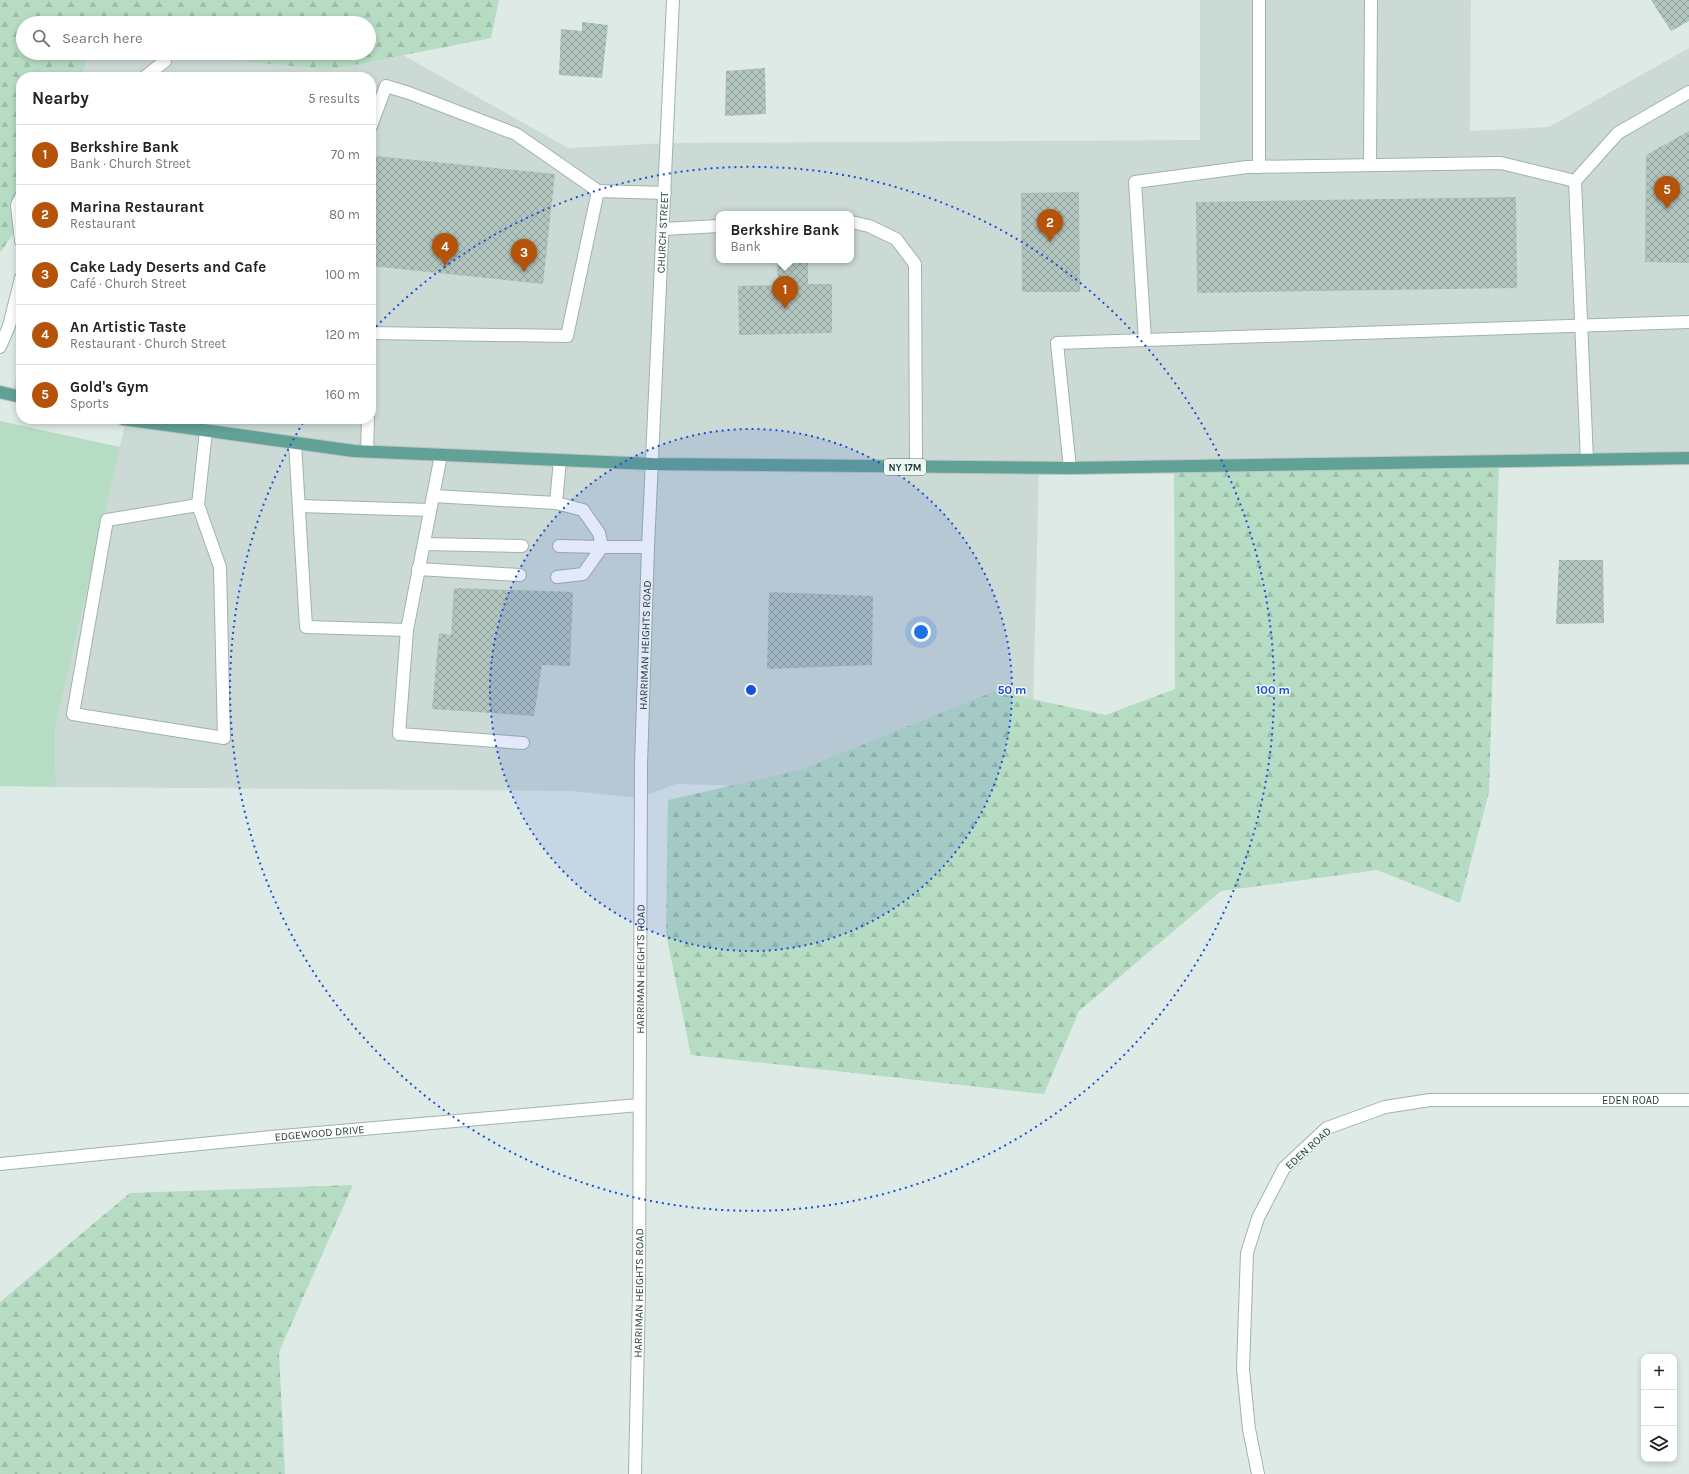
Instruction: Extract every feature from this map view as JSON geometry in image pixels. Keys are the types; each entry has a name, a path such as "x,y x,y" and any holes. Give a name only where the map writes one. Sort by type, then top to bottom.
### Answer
{"main road":[{"path":"0,392 16,396"},
{"name":"NY 17M","path":"158,424 295,443 367,451 652,464 1070,468 1689,458"}],"street":[{"name":"CHURCH STREET","path":"652,464 673,0"},
{"path":"1259,0 1259,167"},
{"path":"1370,165 1371,0"},
{"path":"151,72 165,61"},
{"path":"376,113 386,86 401,90 516,134 598,191 665,193"},
{"path":"1587,460 1575,181 1618,133 1689,92"},
{"path":"1145,340 1135,182 1247,167 1500,163 1575,181"},
{"path":"376,334 567,336 598,191"},
{"path":"854,223 869,226 896,240 915,264 916,467"},
{"path":"663,229 716,226"},
{"path":"0,347 9,326 16,298"},
{"path":"1070,468 1057,343 1689,322"},
{"path":"367,451 368,424"},
{"path":"198,505 107,520 73,714 224,738 220,567 198,505 206,431"},
{"path":"295,443 306,627 407,630"},
{"path":"441,455 407,630 399,734 523,743"},
{"path":"556,503 560,460"},
{"name":"HARRIMAN HEIGHTS ROAD","path":"635,1474 639,1284 641,765 652,464"},
{"path":"433,496 556,503 583,510 599,533 602,547 584,574 557,577"},
{"path":"299,506 430,510"},
{"path":"424,544 522,546"},
{"path":"559,546 648,547"},
{"path":"418,569 520,575"},
{"name":"EDEN ROAD","path":"1258,1474 1249,1429 1243,1369 1247,1253 1258,1218 1284,1168 1327,1128 1385,1106 1430,1100 1689,1100"},
{"name":"EDGEWOOD DRIVE","path":"0,1164 271,1137 640,1105"}],"shaded area":[{"path":"1200,0 1471,0 1470,131 1549,127 1689,48 1689,458 1039,468 1031,793 676,784 639,798 572,791 56,787 55,728 125,424 376,424 376,72 60,72 61,60 376,60 376,50 387,46 568,148 667,143 1200,140"},
{"path":"16,375 16,396 13,395"}],"green space":[{"path":"0,0 499,0 491,38 328,70 236,60 376,60 376,16 16,16 16,60 87,60 83,72 16,72 16,229 0,253"},
{"path":"0,421 120,447 55,728 56,787 0,786"},
{"path":"1499,461 1489,792 1460,903 1377,870 1221,891 1079,1011 1044,1094 691,1055 666,934 668,800 800,770 995,691 1106,715 1175,689 1174,467"},
{"path":"353,1185 279,1352 285,1474 0,1474 0,1302 130,1193"}],"building":[{"path":"1651,0 1689,0 1689,21 1671,31"},
{"path":"582,22 608,25 602,78 559,75 561,29 582,31"},
{"path":"765,68 766,114 725,116 726,71"},
{"path":"1689,131 1689,263 1645,262 1646,155"},
{"path":"376,156 555,174 543,284 376,267"},
{"path":"1079,192 1080,292 1022,292 1021,193"},
{"path":"1516,197 1517,288 1197,293 1196,202"},
{"path":"777,263 808,263 808,284 832,284 832,333 739,335 738,286 778,285"},
{"path":"1559,560 1603,560 1604,623 1556,624"},
{"path":"454,588 573,592 570,666 542,665 534,716 432,709 439,633 451,635"},
{"path":"769,592 873,596 872,665 767,669"}],"place":[{"name":"Gold's Gym","path":"1667,209"},
{"name":"Marina Restaurant","path":"1050,242"},
{"name":"An Artistic Taste","path":"445,266"},
{"name":"Cake Lady Deserts and Cafe","path":"524,272"},
{"name":"Berkshire Bank","path":"785,309"}]}
